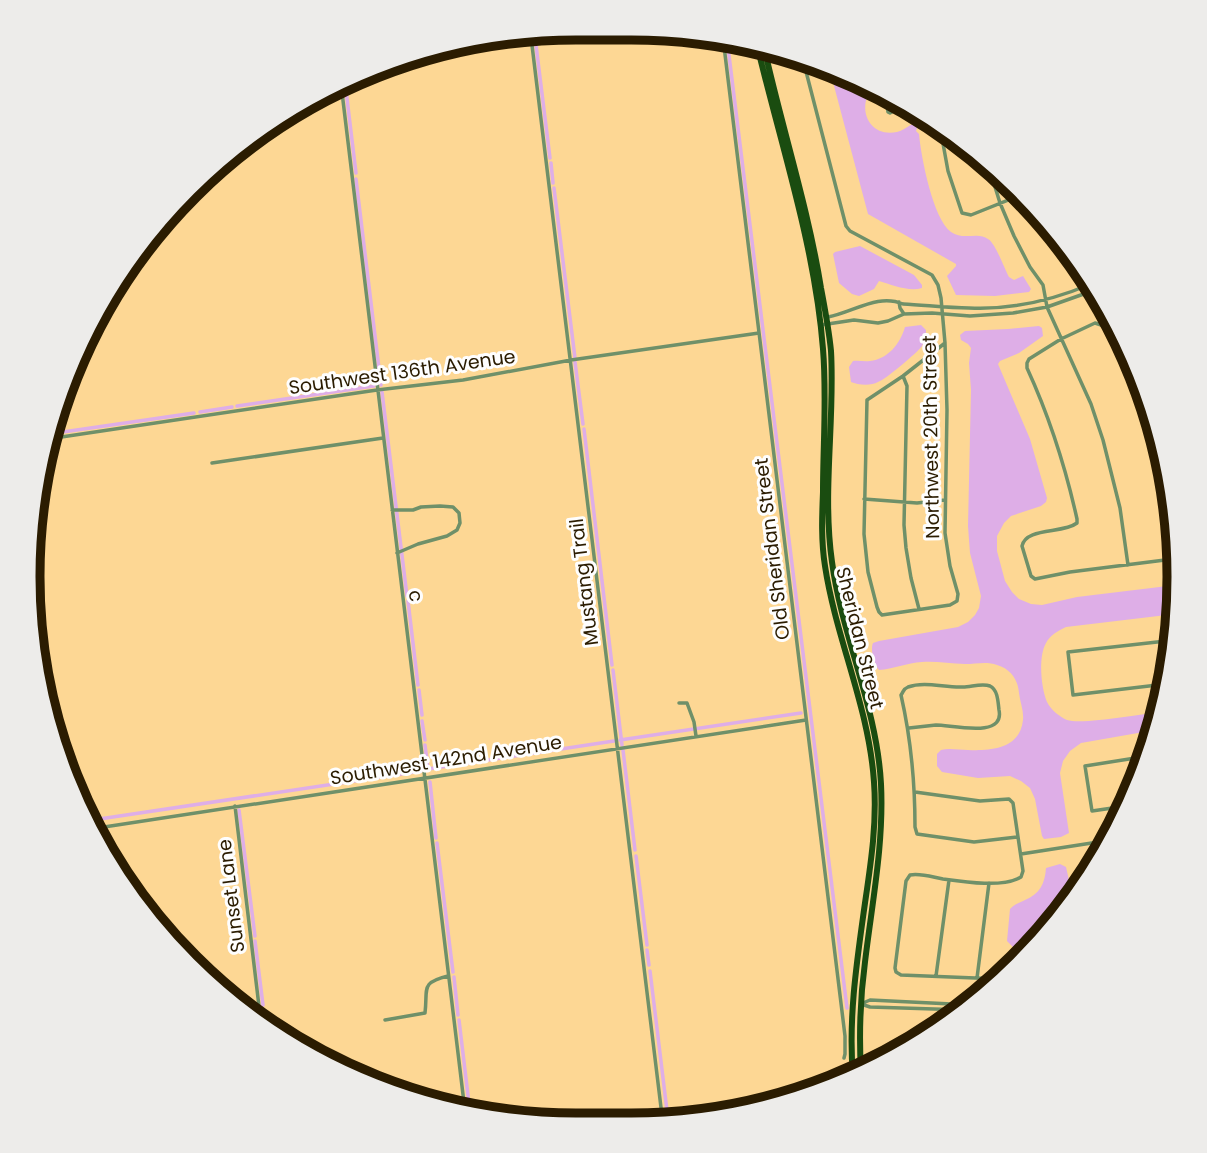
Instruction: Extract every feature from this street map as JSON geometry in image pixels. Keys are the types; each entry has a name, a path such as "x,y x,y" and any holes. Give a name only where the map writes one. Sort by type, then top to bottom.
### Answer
{"main road":[{"name":"Sheridan Street","path":"760,57 831,352 828,518 832,563 870,714 881,781 879,863 857,1004 854,1064"},
{"name":"Sheridan Street","path":"767,58 813,244 824,321"},
{"name":"Sheridan Street","path":"857,1004 860,1061"}],"street":[{"name":"Mustang Trail","path":"532,42 662,1112"},
{"name":"Old Sheridan Street","path":"724,49 845,1036 844,1058"},
{"name":"Northwest 20th Street","path":"806,70 846,226 850,231 932,275 938,285 943,314 947,410 945,533 957,601 950,605 919,609"},
{"name":"c","path":"342,94 383,438 400,551 464,1100"},
{"path":"943,141 948,171 962,213 967,215 1011,199"},
{"path":"993,182 1014,236 1043,285 1047,307 1091,404 1103,440 1119,508 1128,565"},
{"path":"824,321 857,314 881,300 903,304 985,308 1045,300 1082,288"},
{"path":"824,321 857,314 878,323 904,314 970,316 1013,313 1047,307 1085,293"},
{"path":"899,302 900,310 904,314"},
{"path":"1126,371 1100,323 1061,339 1029,359 1027,368 1056,436 1069,480 1077,523 1071,527 1026,537 1022,546 1031,576 1035,579 1167,559"},
{"name":"Southwest 136th Avenue","path":"59,437 377,390 463,380 571,360 759,333"},
{"path":"903,376 907,386 904,502 906,548 919,609 883,615 877,607 864,534 867,400 945,344"},
{"path":"212,463 383,438"},
{"path":"864,499 917,503 944,500"},
{"path":"395,510 453,507 458,513 460,523 457,530 447,536 400,551"},
{"path":"1155,685 1073,695 1068,652 1163,641"},
{"path":"909,728 937,725 972,729 993,726 1000,716 993,688 987,685 931,685 909,687 903,691 901,695 909,728 915,792 915,827 917,834 974,842 1017,837"},
{"path":"679,703 687,703 696,736"},
{"name":"Southwest 142nd Avenue","path":"103,827 806,720"},
{"path":"1114,808 1093,811 1085,766 1135,758"},
{"path":"915,792 980,801 1009,799 1013,803 1023,871 1021,877 989,883 915,874 910,875 906,881 896,972 901,975 986,978"},
{"name":"Sunset Lane","path":"234,806 259,1008"},
{"path":"1021,854 1096,842"},
{"path":"936,976 949,880"},
{"path":"977,978 989,883"},
{"path":"385,1020 425,1013 427,987 430,982 449,976"},
{"path":"857,1004 870,1000 954,1004"},
{"path":"857,1004 870,1007 946,1009"}],"shaded area":[{"path":"832,80 868,96 865,112 872,126 879,130 897,132 912,124 916,125 933,201 945,225 956,235 988,239 1009,277 1014,280 1023,276 1031,289 1029,292 995,296 956,295 947,276 956,264 868,214"},
{"path":"860,246 914,275 922,288 906,289 879,281 874,289 859,296 852,294 839,283 833,254"},
{"path":"921,325 926,330 923,344 901,365 875,383 864,385 851,382 849,367 853,361 876,360 888,354 900,339 905,327"},
{"path":"1042,328 1043,336 998,364 1030,439 1047,498 1041,506 1011,516 997,536 997,551 1005,581 1019,599 1042,605 1077,597 1167,586 1166,615 1066,627 1052,635 1046,643 1041,664 1043,689 1049,705 1061,717 1085,721 1148,714 1143,732 1081,743 1070,751 1063,761 1060,773 1069,833 1044,839 1035,799 1030,788 1021,781 1010,776 978,778 942,772 937,766 937,754 941,750 995,749 1016,737 1021,730 1023,713 1017,684 1010,672 989,663 928,662 879,670 872,649 873,643 879,641 958,627 968,622 979,608 981,596 970,553 968,526 971,348 961,340 960,335 965,331"},
{"path":"1060,864 1066,867 1069,884 1017,949 1007,941 1010,909 1038,891 1046,868"}],"waterway":[{"path":"536,42 550,158"},
{"path":"728,50 847,1008"},
{"path":"346,93 356,173"},
{"path":"551,163 553,183"},
{"path":"356,179 381,385"},
{"path":"554,188 575,358"},
{"path":"575,362 583,424"},
{"path":"237,406 374,386"},
{"path":"382,392 407,596"},
{"path":"200,412 232,407"},
{"path":"61,432 194,413"},
{"path":"584,429 612,665"},
{"path":"408,601 418,685"},
{"path":"613,670 622,745"},
{"path":"419,690 422,715"},
{"path":"620,740 801,713"},
{"path":"422,721 425,740"},
{"path":"425,745 428,769 614,741"},
{"path":"623,750 635,850"},
{"path":"99,819 421,771"},
{"path":"430,782 436,838"},
{"path":"239,810 255,936"},
{"path":"437,843 453,972"},
{"path":"636,856 647,945"},
{"path":"255,941 263,1005"},
{"path":"647,950 649,965"},
{"path":"650,971 667,1112"},
{"path":"454,977 458,1015"},
{"path":"459,1020 469,1101"}]}
